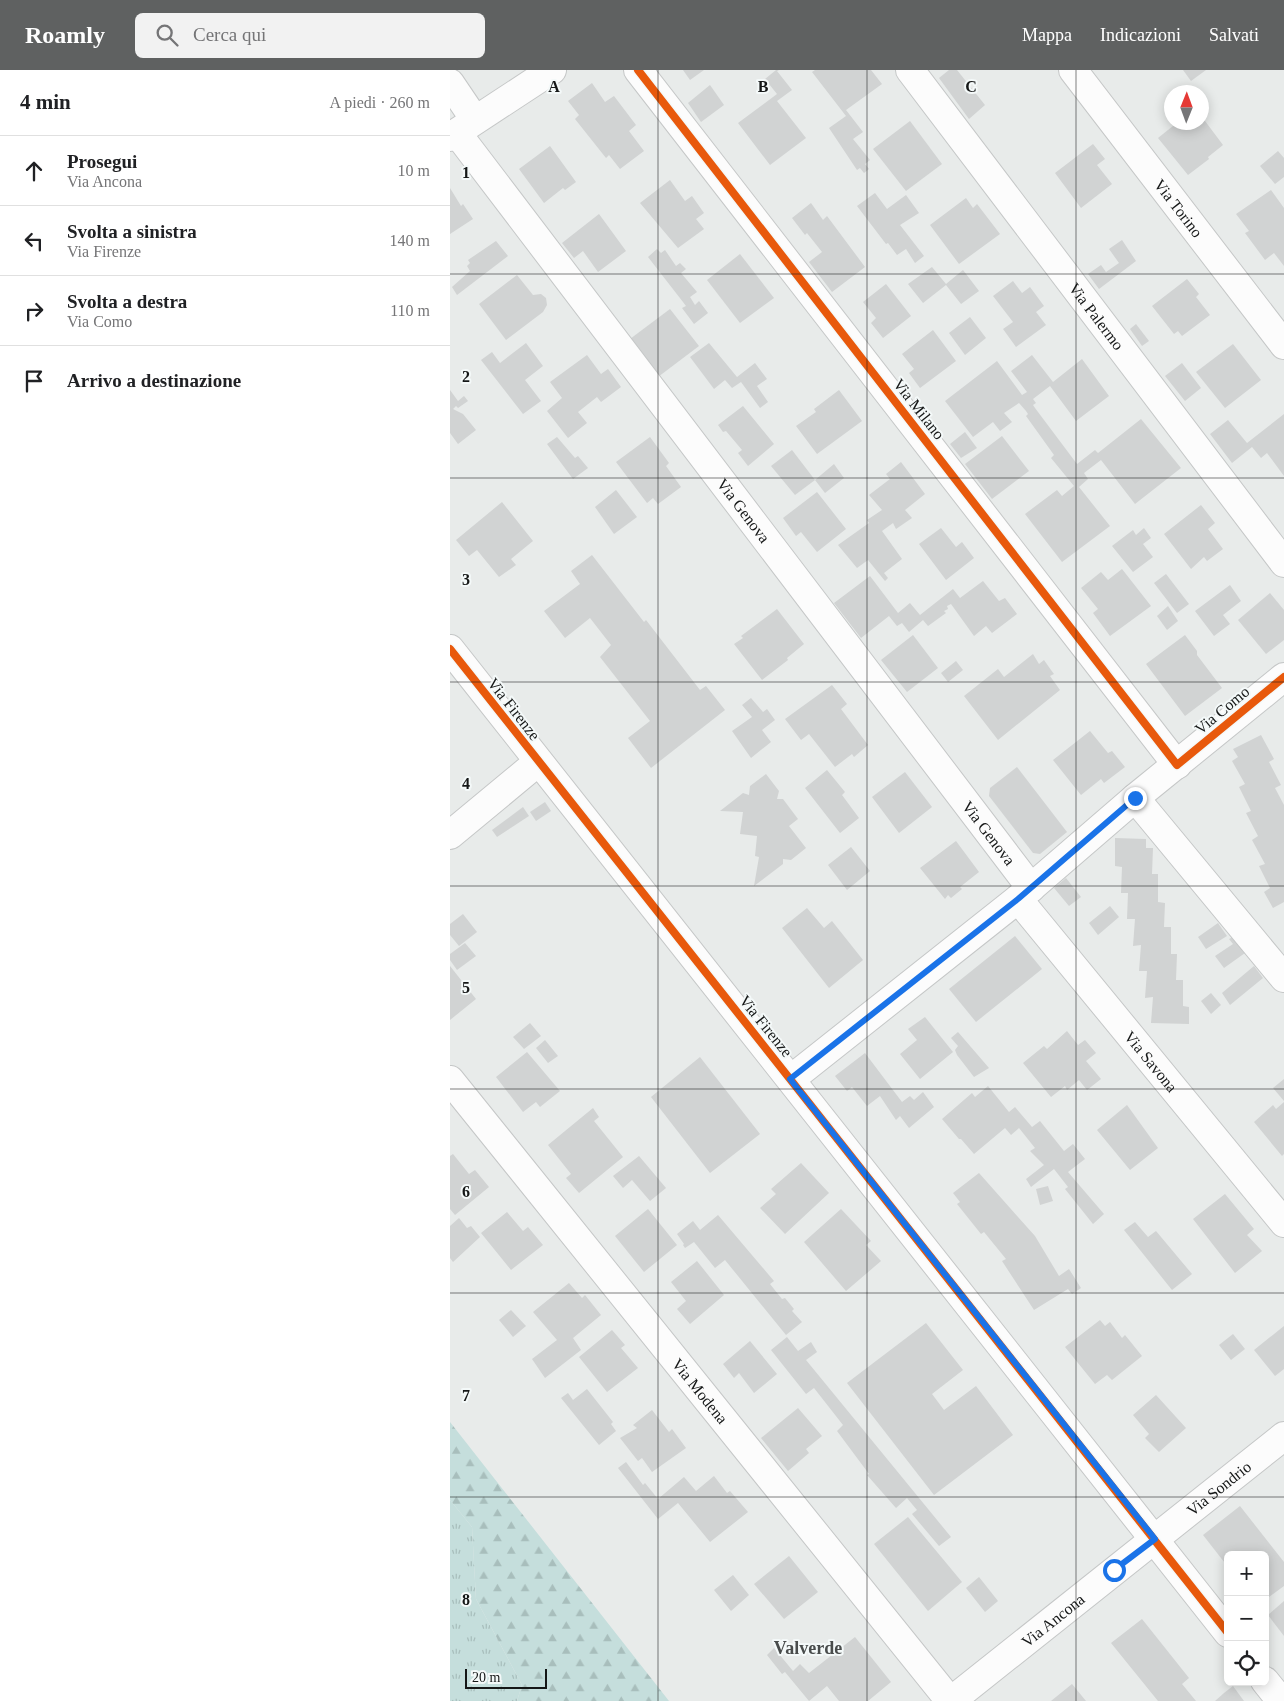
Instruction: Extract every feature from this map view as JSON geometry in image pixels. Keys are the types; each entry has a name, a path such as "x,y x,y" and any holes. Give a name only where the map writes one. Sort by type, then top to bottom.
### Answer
{"street":[{"path":"461,130 552,70"},
{"name":"Via Milano","path":"638,70 1178,765"},
{"name":"Via Palermo","path":"910,70 1284,563"},
{"name":"Via Torino","path":"1073,70 1284,345"},
{"name":"Via Genova","path":"450,83 461,130 1024,894"},
{"name":"Via Firenze","path":"450,648 538,762 1224,1628"},
{"name":"Via Como","path":"790,1079 1024,894 1135,798 1284,677"},
{"path":"450,836 538,762"},
{"path":"1135,798 1284,978"},
{"name":"Via Savona","path":"1024,894 1284,1223"},
{"name":"Via Modena","path":"450,1080 951,1701"},
{"name":"Via Sondrio","path":"1155,1539 1284,1436"},
{"name":"Via Ancona","path":"951,1701 1155,1539"},
{"path":"1269,1686 1281,1701"}],"green space":[{"path":"450,1422 669,1701 517,1701 522,1685 476,1599 472,1527 450,1500"},
{"path":"450,1500 472,1527 476,1599 522,1685 517,1701 450,1701"}],"building":[{"path":"683,70 704,70 690,80"},
{"path":"776,70 779,70 777,71 792,90 777,101 806,138 770,165 738,123 777,94 765,79"},
{"path":"815,70 871,70 882,84 846,110 863,132 853,139 870,160 865,164 869,169 864,173 860,168 857,170 829,128 846,116 812,72"},
{"path":"949,70 957,70 985,105 969,119 939,78"},
{"path":"1183,70 1206,70 1191,81"},
{"path":"592,83 605,102 614,96 636,125 629,131 644,151 620,169 609,155 606,158 575,119 579,115 568,101"},
{"path":"710,85 724,105 701,122 688,103"},
{"path":"910,121 942,164 906,191 873,149"},
{"path":"1209,126 1223,145 1208,157 1209,159 1188,175 1158,138 1168,130 1209,130"},
{"path":"1093,144 1105,159 1097,165 1112,184 1081,208 1055,173"},
{"path":"550,146 576,182 565,190 563,188 544,203 519,169"},
{"path":"1278,151 1284,158 1284,177 1275,184 1260,166"},
{"path":"670,180 685,201 692,196 704,213 696,219 704,229 678,248 640,203"},
{"path":"450,188 461,206 463,204 473,219 450,234"},
{"path":"1271,190 1284,208 1284,266 1274,253 1265,260 1245,233 1249,231 1236,214"},
{"path":"875,193 887,209 906,195 919,213 900,225 924,256 915,263 906,249 897,255 888,243 886,244 857,206"},
{"path":"966,198 973,208 977,204 1000,234 959,264 930,225"},
{"path":"811,203 823,220 827,216 865,267 832,292 809,262 822,252 792,218"},
{"path":"599,214 626,251 598,272 583,251 574,258 562,243"},
{"path":"1122,240 1136,261 1099,289 1088,274 1101,265 1106,272 1119,263 1109,249"},
{"path":"496,241 508,256 457,295 452,287 470,271 467,266 470,263 468,260"},
{"path":"657,249 661,253 665,250 676,266 680,263 686,269 681,273 697,292 690,297 695,305 699,301 708,313 694,324 682,308 686,306 648,257"},
{"path":"740,254 774,298 740,323 707,280"},
{"path":"932,267 946,284 963,270 979,291 961,304 946,285 923,303 908,284"},
{"path":"517,275 533,295 541,294 546,298 547,305 543,312 506,340 479,304"},
{"path":"1187,279 1199,294 1196,297 1210,315 1182,336 1178,331 1174,334 1152,306"},
{"path":"1013,281 1022,293 1030,287 1044,306 1036,312 1046,325 1016,347 1003,329 1013,322 993,296"},
{"path":"886,284 911,316 883,338 871,323 876,318 863,302"},
{"path":"670,309 699,346 658,377 630,339"},
{"path":"970,317 986,338 965,355 949,333"},
{"path":"1136,324 1149,341 1142,346 1130,329"},
{"path":"933,330 956,361 920,388 909,373 914,369 902,354"},
{"path":"526,343 543,366 525,380 541,401 523,414 481,360 492,352 500,363"},
{"path":"709,343 737,377 755,363 767,379 757,386 768,402 760,408 741,382 732,388 725,380 714,389 690,357"},
{"path":"1233,344 1261,380 1225,408 1196,372"},
{"path":"587,355 601,374 608,369 621,387 601,402 597,397 578,412 587,423 568,438 547,411 562,398 550,382"},
{"path":"1032,355 1053,382 1082,359 1109,396 1076,421 1050,386 1033,399 1036,403 1033,405 1035,408 1077,464 1095,450 1098,453 1141,419 1181,468 1135,504 1101,460 1084,473 1088,479 1079,487 1110,526 1062,562 1025,514 1057,490 1062,496 1074,486 1051,458 1054,455 1026,416 1028,414 1026,411 1019,403 1004,413 1012,422 1000,431 993,422 973,437 945,401 997,361 1022,395 1027,392 1011,371"},
{"path":"1182,363 1201,388 1185,401 1165,376"},
{"path":"450,390 458,401 464,396 468,401 453,409 463,414 476,430 458,444 450,433"},
{"path":"839,390 862,421 817,454 796,426 816,412 814,409"},
{"path":"743,406 774,444 748,466 738,453 742,450 726,431 723,432 718,425"},
{"path":"1284,414 1284,476 1267,453 1261,458 1252,447 1232,463 1210,434 1228,420 1247,443"},
{"path":"965,432 977,448 961,458 950,444"},
{"path":"1002,436 1029,471 992,499 965,464"},
{"path":"557,437 575,458 578,456 588,468 573,479 547,444"},
{"path":"650,437 669,463 666,466 681,487 658,504 653,498 647,503 616,462"},
{"path":"792,450 815,480 795,495 771,466"},
{"path":"901,462 925,494 905,510 912,518 896,529 893,523 882,531 902,559 884,573 888,578 885,581 868,560 857,568 838,545 869,523 867,520 882,510 869,495 890,479 886,474"},
{"path":"834,464 844,478 825,493 815,480"},
{"path":"616,490 637,517 614,534 595,507"},
{"path":"817,492 846,529 817,552 801,532 796,536 783,518"},
{"path":"502,502 533,541 511,559 516,565 499,577 477,550 469,556 456,540"},
{"path":"1201,505 1215,523 1208,529 1223,549 1207,561 1204,557 1191,569 1164,534"},
{"path":"941,528 956,547 962,542 974,558 946,580 919,544"},
{"path":"1144,528 1151,538 1143,544 1153,557 1133,572 1112,546 1133,530 1136,535"},
{"path":"592,555 644,622 646,620 700,690 706,686 725,710 651,768 628,738 650,721 600,657 611,645 590,618 565,638 544,611 580,584 571,571"},
{"path":"1122,569 1151,606 1110,636 1093,613 1098,609 1081,588 1101,572 1108,580"},
{"path":"1166,574 1189,604 1177,613 1154,583"},
{"path":"870,576 898,613 910,603 920,615 953,589 960,598 983,581 999,601 1005,598 1017,614 992,633 986,626 974,636 951,604 944,611 946,613 928,626 923,620 909,632 902,623 897,626 889,616 861,638 834,603"},
{"path":"1230,585 1241,601 1223,615 1230,624 1214,636 1195,611"},
{"path":"1270,593 1284,610 1284,640 1266,654 1238,620"},
{"path":"1168,606 1178,621 1167,630 1157,616"},
{"path":"777,609 804,644 787,658 788,660 762,680 734,644 743,638 741,636"},
{"path":"913,635 938,668 907,692 881,660"},
{"path":"1185,635 1197,651 1197,655 1222,688 1185,716 1146,664"},
{"path":"1033,654 1039,664 1044,660 1054,674 1050,676 1060,690 998,740 964,696 998,669 1004,677"},
{"path":"956,661 963,670 948,682 941,673"},
{"path":"832,685 847,704 841,709 868,745 854,757 852,754 835,767 809,734 801,740 785,719"},
{"path":"751,698 763,712 767,709 775,720 762,730 771,742 751,758 732,731 752,717 742,705"},
{"path":"1090,731 1108,753 1112,751 1125,767 1104,783 1101,779 1081,795 1053,760"},
{"path":"1261,735 1274,759 1269,762 1281,785 1275,788 1284,805 1284,902 1273,908 1264,892 1270,888 1259,866 1265,864 1252,840 1258,836 1246,813 1251,811 1239,787 1245,784 1232,761 1238,757 1233,749"},
{"path":"1017,767 1067,832 1040,854 1033,853 989,796 990,788"},
{"path":"827,770 845,792 842,795 859,818 840,833 805,788"},
{"path":"905,772 932,807 899,833 872,797"},
{"path":"766,774 779,791 777,799 783,799 798,819 789,826 806,848 791,860 783,859 783,864 754,886 759,857 755,856 757,836 740,834 743,812 720,811 743,793 749,795 750,786"},
{"path":"545,802 551,811 536,821 530,812"},
{"path":"523,807 529,816 497,837 492,830"},
{"path":"1115,838 1146,839 1146,848 1153,848 1152,874 1158,874 1158,902 1165,903 1164,927 1171,927 1171,954 1177,954 1176,980 1183,980 1183,1006 1189,1007 1189,1024 1151,1023 1153,997 1145,998 1147,971 1139,971 1141,945 1133,946 1135,919 1127,919 1128,893 1121,893 1122,867 1115,866"},
{"path":"956,841 979,872 960,887 962,889 951,898 948,895 945,899 920,868"},
{"path":"851,847 870,871 847,890 828,865"},
{"path":"1066,878 1081,897 1069,906 1054,888"},
{"path":"1110,906 1119,917 1098,935 1089,923"},
{"path":"807,908 824,928 832,921 863,960 829,988 782,928"},
{"path":"463,914 477,932 459,946 450,935 450,924"},
{"path":"1218,923 1227,936 1206,949 1198,937"},
{"path":"1015,936 1042,969 976,1022 949,989"},
{"path":"1233,937 1245,953 1224,968 1215,956 1233,944 1229,939"},
{"path":"465,943 476,956 457,970 450,960 450,954"},
{"path":"450,966 476,999 450,1020"},
{"path":"1254,966 1263,978 1230,1005 1222,993"},
{"path":"1211,993 1221,1005 1211,1014 1201,1001"},
{"path":"925,1017 953,1052 920,1079 900,1054 917,1040 908,1029"},
{"path":"530,1023 541,1036 524,1049 513,1037"},
{"path":"1067,1031 1078,1045 1085,1040 1096,1053 1086,1061 1101,1079 1087,1090 1079,1080 1067,1090 1065,1086 1051,1097 1023,1063 1044,1046 1047,1049"},
{"path":"958,1032 989,1068 974,1077 955,1050 958,1046 951,1038"},
{"path":"545,1040 558,1056 548,1063 536,1048"},
{"path":"527,1052 560,1091 540,1107 536,1102 523,1112 496,1077"},
{"path":"865,1053 902,1102 910,1096 914,1100 923,1092 934,1107 909,1128 900,1116 896,1120 880,1096 867,1106 852,1087 847,1091 835,1076"},
{"path":"700,1057 760,1134 710,1173 651,1097"},
{"path":"1284,1079 1284,1101 1273,1088"},
{"path":"988,1086 1009,1112 1015,1107 1032,1127 1040,1121 1064,1151 1073,1144 1085,1159 1068,1172 1104,1214 1093,1224 1065,1189 1068,1187 1054,1169 1031,1187 1026,1179 1044,1165 1030,1151 1035,1148 1019,1128 1011,1135 1005,1128 974,1154 942,1119 972,1093 975,1097"},
{"path":"1284,1102 1284,1154 1282,1156 1254,1122 1273,1105 1276,1109"},
{"path":"1127,1105 1158,1148 1130,1170 1097,1130"},
{"path":"593,1108 599,1117 594,1121 623,1157 579,1193 566,1178 571,1174 548,1145"},
{"path":"453,1154 469,1174 475,1170 489,1187 455,1215 450,1209 450,1156"},
{"path":"639,1156 666,1188 650,1201 632,1180 623,1188 613,1176"},
{"path":"801,1163 829,1193 785,1234 760,1208 776,1194 771,1189"},
{"path":"979,1173 1035,1236 1059,1276 1069,1269 1081,1288 1072,1294 1068,1289 1034,1310 1002,1261 1006,1259 984,1232 981,1234 957,1204 960,1202 953,1193"},
{"path":"1048,1186 1053,1201 1040,1205 1036,1189"},
{"path":"1225,1194 1254,1229 1247,1235 1262,1251 1235,1273 1193,1219"},
{"path":"648,1209 677,1245 644,1272 615,1236"},
{"path":"841,1209 871,1241 866,1245 881,1261 846,1291 804,1242"},
{"path":"507,1212 523,1231 528,1227 543,1245 511,1270 481,1233"},
{"path":"718,1215 774,1281 770,1284 782,1299 785,1298 794,1309 792,1311 802,1322 786,1335 725,1260 715,1268 694,1242 685,1248 683,1245 677,1234 693,1221 700,1230"},
{"path":"459,1218 467,1228 471,1226 480,1237 453,1262 450,1258 450,1226"},
{"path":"1135,1222 1148,1237 1156,1231 1192,1274 1172,1290 1124,1230"},
{"path":"697,1261 724,1295 690,1324 677,1309 686,1301 671,1282"},
{"path":"569,1283 582,1298 585,1295 601,1315 573,1338 581,1350 545,1378 532,1359 557,1340 533,1312"},
{"path":"511,1310 526,1326 513,1337 499,1320"},
{"path":"1100,1320 1105,1326 1110,1322 1122,1338 1125,1335 1142,1356 1112,1380 1107,1375 1095,1384 1065,1347"},
{"path":"926,1323 963,1370 932,1394 944,1410 976,1386 1013,1435 934,1495 847,1383"},
{"path":"1284,1326 1284,1369 1275,1376 1254,1350"},
{"path":"612,1330 625,1345 621,1348 638,1368 607,1392 579,1357"},
{"path":"1233,1334 1245,1349 1231,1360 1219,1345"},
{"path":"787,1337 798,1351 811,1342 817,1352 806,1360 951,1537 939,1546 912,1514 917,1510 907,1498 896,1508 867,1475 869,1474 837,1431 843,1425 814,1388 806,1394 771,1350"},
{"path":"750,1341 777,1374 754,1393 739,1373 734,1378 723,1364"},
{"path":"587,1389 613,1422 611,1424 616,1431 599,1445 561,1398 568,1393 573,1400"},
{"path":"1156,1395 1186,1428 1159,1452 1145,1438 1149,1434 1133,1415"},
{"path":"798,1408 822,1436 806,1449 809,1453 788,1471 761,1438"},
{"path":"652,1410 669,1432 672,1429 686,1448 652,1472 642,1458 638,1461 620,1438 637,1428 633,1425"},
{"path":"626,1462 643,1485 645,1483 658,1499 684,1477 696,1491 714,1476 727,1493 730,1491 748,1512 710,1542 678,1503 658,1519 618,1468"},
{"path":"1240,1506 1284,1562 1284,1586 1269,1597 1269,1551 1224,1551 1224,1562 1203,1535"},
{"path":"908,1517 962,1582 928,1611 874,1544"},
{"path":"789,1556 818,1592 784,1619 754,1584"},
{"path":"733,1575 749,1595 731,1611 714,1590"},
{"path":"979,1577 998,1601 985,1612 966,1588"},
{"path":"1284,1601 1284,1636 1269,1616 1269,1614"},
{"path":"1142,1619 1189,1678 1182,1684 1196,1701 1158,1701 1111,1643"},
{"path":"855,1637 891,1682 868,1701 839,1701 827,1686 809,1701 785,1672 782,1674 767,1655 774,1648 793,1671 800,1664 809,1673"},
{"path":"1072,1684 1086,1701 1051,1701"},
{"path":"1233,1686 1244,1701 1215,1701"}],"cycle path":[{"path":"638,70 1177,765 1284,677"},
{"path":"450,649 1224,1628"}],"district":[{"name":"Valverde","path":"808,1648"}],"route":[{"path":"1114,1570 1155,1539 790,1079 1018,899 1135,798"}]}
